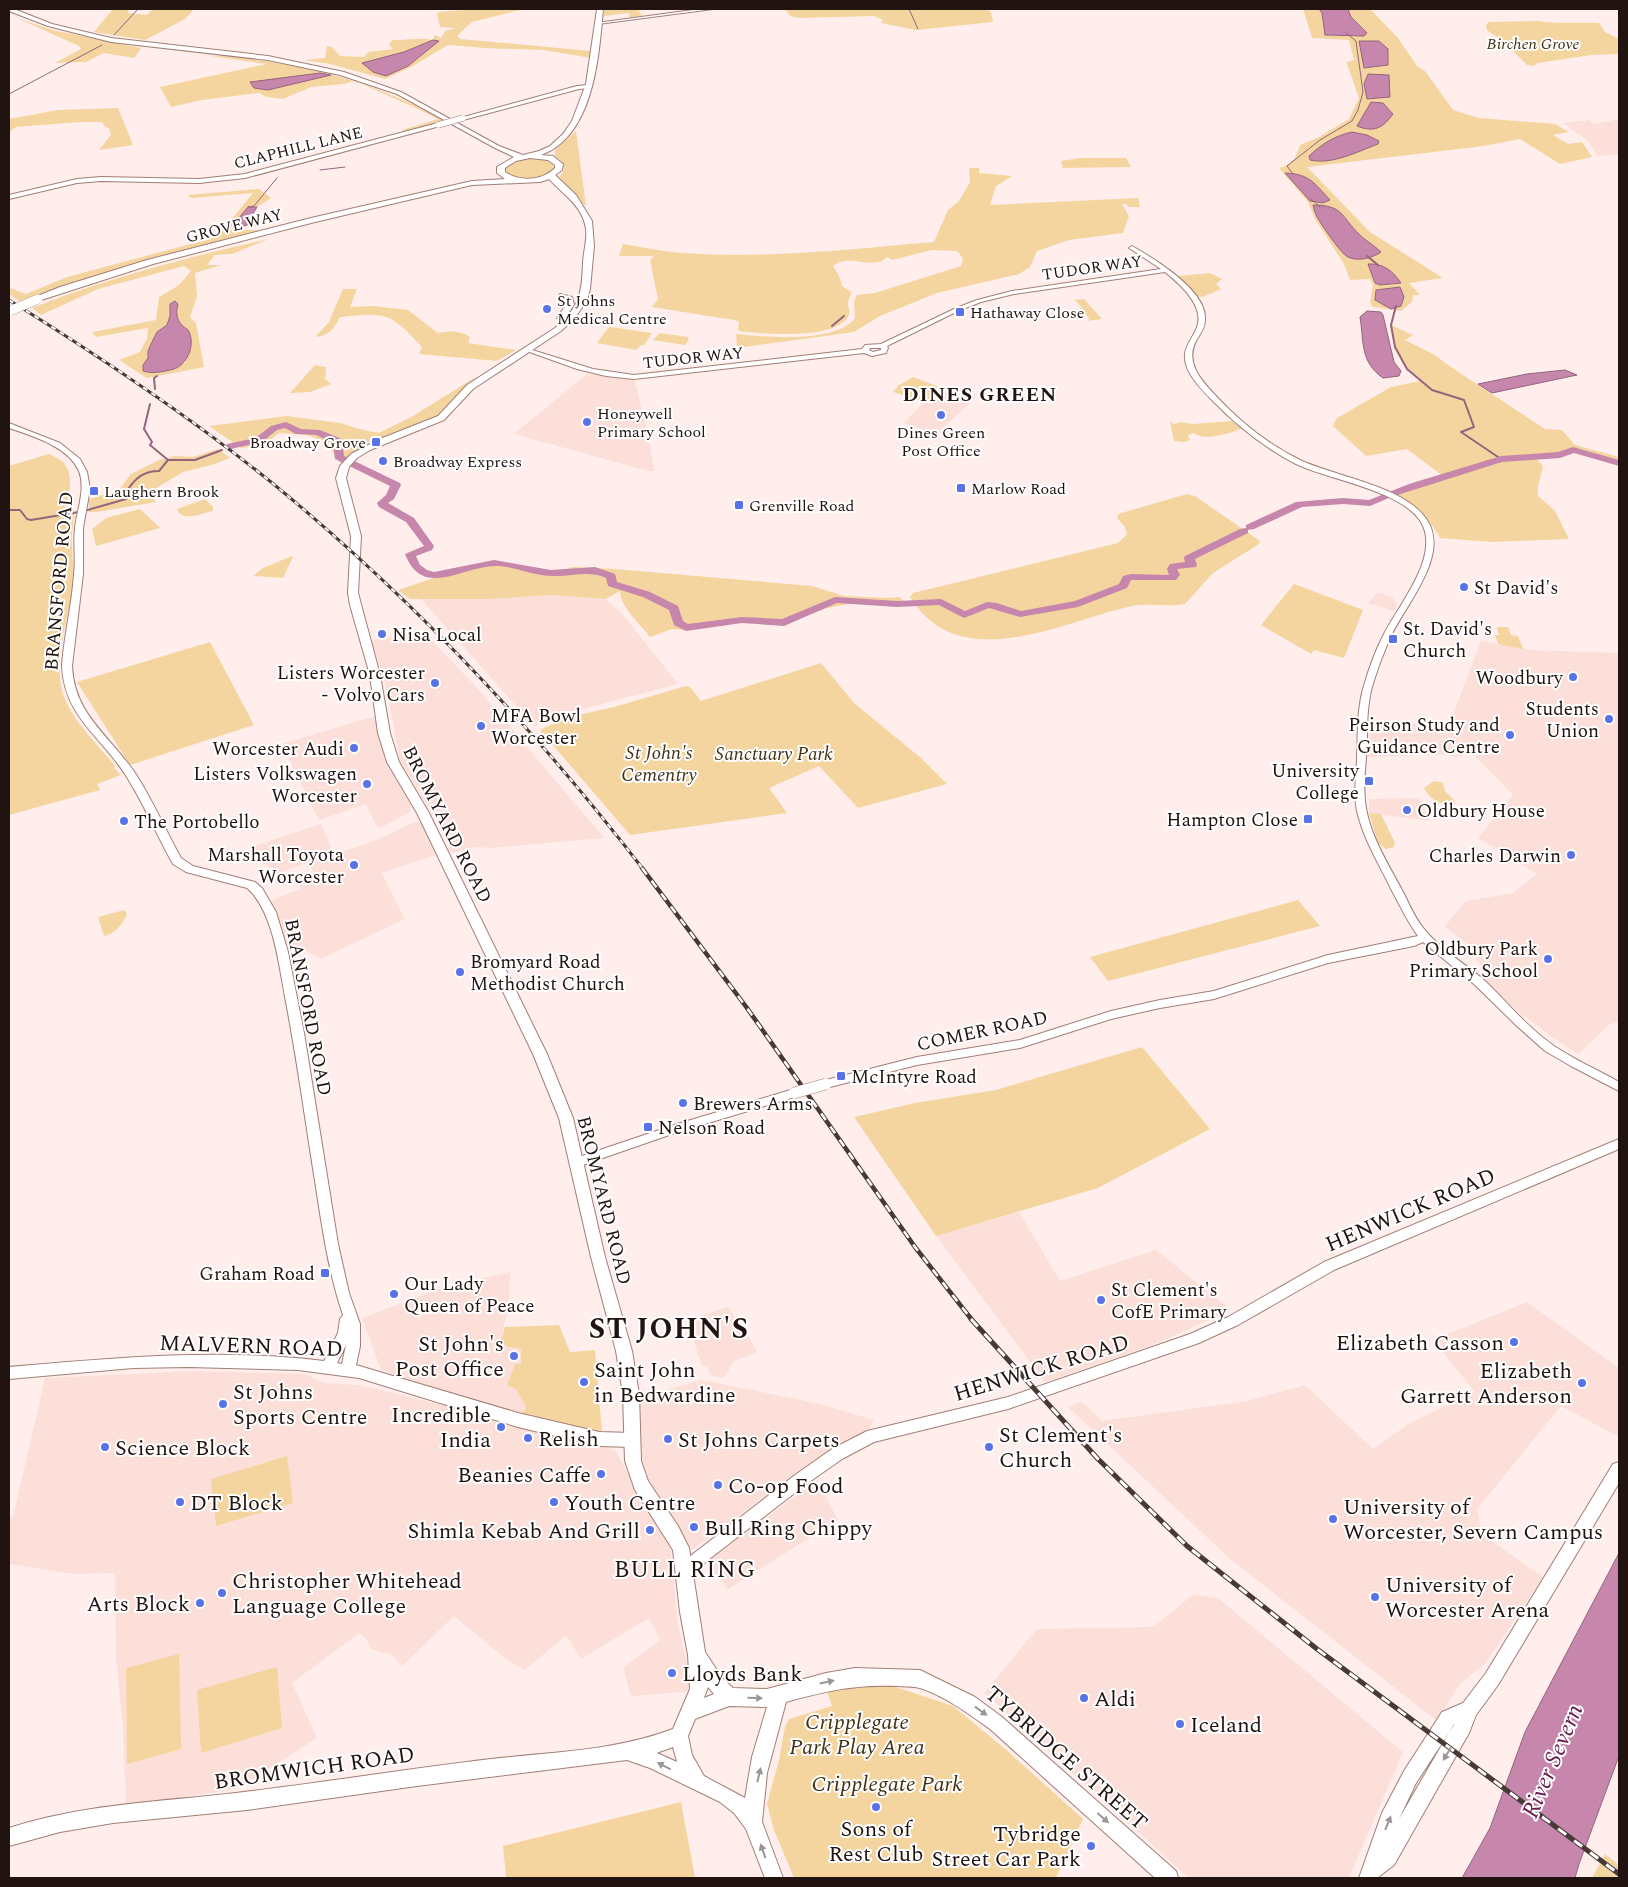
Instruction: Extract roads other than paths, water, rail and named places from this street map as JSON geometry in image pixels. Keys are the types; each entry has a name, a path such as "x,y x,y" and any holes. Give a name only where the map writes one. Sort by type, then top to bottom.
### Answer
{"main road":[{"path":"550,158 549,153 552,147 573,125 588,87 600,9"},
{"path":"10,11 50,25 110,40 268,58 342,73 398,93 497,147 521,157 550,158 559,164 559,168 551,176 535,180"},
{"path":"497,147 503,158 504,176 515,180"},
{"path":"530,156 552,147"},
{"name":"GROVE WAY","path":"472,183 521,157"},
{"name":"BROMYARD ROAD","path":"551,176 556,184 573,198 588,221 592,237 584,299 571,317 544,339 468,388 454,407 439,419 380,442 349,461 341,471 341,478 356,536 354,601 375,675 388,750 397,771 423,813 540,1054 566,1118 598,1257 624,1351 631,1394 632,1440"},
{"path":"535,180 556,184"},
{"name":"GROVE WAY","path":"10,312 38,299 103,276 195,250 472,183 535,180"},
{"path":"544,339 570,305 569,299 563,296"},
{"name":"BRANSFORD ROAD","path":"9,426 50,442 74,457 85,475 86,484 78,541 79,574 69,642 67,678 69,690 75,704 126,767 177,861 190,869 251,885 258,891 270,912 282,952 298,1034 331,1244 348,1312 353,1324 353,1346 348,1369"},
{"name":"HENWICK ROAD","path":"685,1569 800,1480 837,1454 872,1436 1015,1400 1194,1339 1233,1321 1329,1266 1619,1144"},
{"name":"BRANSFORD ROAD","path":"328,1367 345,1333 348,1312"},
{"name":"MALVERN ROAD","path":"9,1373 133,1362 179,1361 298,1364 348,1369 518,1420 599,1439 632,1440"},
{"path":"632,1440 633,1461 641,1485 681,1548 689,1612 697,1655 699,1689 691,1712 679,1736 684,1758 699,1784"},
{"path":"1370,1873 1387,1858 1463,1727 1469,1710 1492,1679 1619,1469"},
{"path":"691,1712 729,1697 716,1684 697,1655"},
{"name":"TYBRIDGE STREET","path":"729,1697 758,1699 846,1679 888,1677 920,1679 970,1703 996,1722 1169,1878"},
{"path":"774,1878 754,1823 753,1799 770,1723 780,1694"},
{"name":"BROMWICH ROAD","path":"9,1837 34,1828 62,1822 183,1806 221,1804 426,1775 628,1752 662,1743 679,1736"},
{"name":"BROMWICH ROAD","path":"628,1752 652,1760 726,1796 741,1806 754,1823"}],"street":[{"path":"598,23 711,9"},
{"name":"CLAPHILL LANE","path":"9,197 77,181 124,178 199,181 246,176 438,124 588,87"},
{"path":"1132,248 1167,270 1177,279 1200,309 1203,320 1188,355 1189,365 1194,374 1227,410 1255,435 1288,457 1398,500 1416,512 1430,532 1431,545 1426,562 1409,598 1389,630 1365,700 1360,802 1366,821 1415,926 1479,982 1530,1034 1552,1050 1619,1087"},
{"name":"TUDOR WAY","path":"527,350 585,371 611,376 634,377 865,351 872,354 881,354 886,350 882,346 956,310 992,297 1014,292 1167,270"},
{"name":"COMER ROAD","path":"577,1162 674,1129 826,1084 917,1061 1020,1044 1111,1015 1214,995 1328,959 1414,942 1426,937"}],"water":[{"path":"1319,9 1348,9 1351,17 1367,33 1364,36 1325,35 1322,13"},
{"path":"433,40 439,41 408,66 386,76 373,72 362,63 404,52"},
{"path":"1359,41 1379,41 1388,49 1388,65 1364,68"},
{"path":"320,73 331,75 268,90 254,88 250,82"},
{"path":"1368,74 1389,75 1390,97 1367,99 1364,84"},
{"path":"1371,102 1383,103 1393,114 1386,123 1378,128 1368,129 1357,126"},
{"path":"1352,132 1367,135 1379,141 1378,144 1336,159 1327,161 1310,160 1309,156 1324,144 1334,138"},
{"path":"1285,173 1300,175 1311,180 1330,200 1323,203 1310,201"},
{"path":"1313,205 1331,207 1341,213 1360,235 1381,252 1365,259 1356,259 1345,255 1323,226 1316,215"},
{"path":"248,207 257,207 251,217 253,221 243,226 232,226"},
{"path":"1368,264 1383,266 1395,275 1401,283 1380,285 1375,283"},
{"path":"1400,287 1404,297 1401,306 1391,309 1375,300 1376,290"},
{"path":"175,301 178,304 178,318 182,326 188,330 190,336 191,342 188,355 181,365 176,368 156,372 143,371 143,365 148,358 148,351 152,342 157,332 167,325 170,316 170,304"},
{"path":"1367,311 1381,312 1383,315 1394,362 1401,371 1399,376 1383,378 1370,365 1364,351 1360,317"},
{"path":"1565,370 1577,375 1492,393 1478,384 1527,374"},
{"name":"River Severn","path":"1619,1553 1619,1756 1575,1878 1462,1878 1490,1828 1525,1732"}],"waterway":[{"path":"114,35 138,9"},
{"path":"909,9 918,29"},
{"path":"1293,174 1287,166 1320,140 1352,121 1358,110 1363,92 1356,41 1346,33"},
{"path":"9,94 102,45"},
{"path":"320,170 345,167"},
{"path":"248,207 254,206 277,178"},
{"path":"1311,199 1320,207"},
{"path":"1367,256 1378,265"},
{"path":"1396,306 1391,325 1395,347 1407,369 1432,390 1464,400 1474,427 1461,432 1501,459"},
{"path":"832,326 844,316"},
{"path":"155,389 154,378 157,376"},
{"path":"150,404 144,429 152,442 150,445 168,460"},
{"name":"Laughern Brook","path":"231,446 258,440 274,428 286,425 299,432 317,432 338,441 339,457 396,485 390,497 382,503 410,520 429,546 410,554 415,566 423,573 434,575 447,574 494,563 551,573 581,570 603,572 611,576 612,584 627,590 646,594 674,608 678,623 686,628 742,620 784,623 835,600 897,604 941,602 964,615 987,605 993,605 1020,614 1078,604 1123,586 1127,578 1172,578 1175,575 1172,569 1174,566 1192,565 1189,558 1244,531"},
{"name":"Laughern Brook","path":"168,460 195,460 222,450"},
{"name":"Laughern Brook","path":"1393,494 1501,459 1560,455 1573,450 1619,463"},
{"name":"Laughern Brook","path":"84,511 126,499 129,494 127,491 133,482 144,474 159,471 168,460"},
{"name":"Laughern Brook","path":"1250,527 1300,504 1343,501 1370,503 1386,496"},
{"name":"Laughern Brook","path":"9,510 20,510 27,519 31,520 79,512"}],"railway":[{"path":"9,300 110,365 208,433 322,525 421,617 514,714 643,869"},
{"path":"642,868 747,1008 915,1247 972,1320"},
{"path":"971,1319 1098,1459 1187,1546 1317,1649 1619,1874"}],"place":[{"name":"St Johns Medical Centre","path":"547,309"},
{"name":"Hathaway Close","path":"960,312"},
{"name":"Dines Green Post Office","path":"941,415"},
{"name":"Honeywell Primary School","path":"587,422"},
{"name":"Broadway Grove","path":"376,442"},
{"name":"Broadway Express","path":"383,461"},
{"name":"Marlow Road","path":"961,488"},
{"name":"Laughern Brook","path":"94,491"},
{"name":"Grenville Road","path":"739,505"},
{"name":"St David's","path":"1464,587"},
{"name":"Nisa Local","path":"382,634"},
{"name":"St. David's Church","path":"1393,639"},
{"name":"Woodbury","path":"1573,677"},
{"name":"Listers Worcester - Volvo Cars","path":"435,683"},
{"name":"Students Union","path":"1609,719"},
{"name":"MFA Bowl Worcester","path":"481,726"},
{"name":"Peirson Study and Guidance Centre","path":"1510,735"},
{"name":"Worcester Audi","path":"354,748"},
{"name":"University College","path":"1369,781"},
{"name":"Listers Volkswagen Worcester","path":"367,784"},
{"name":"Oldbury House","path":"1407,810"},
{"name":"Hampton Close","path":"1308,819"},
{"name":"The Portobello","path":"124,821"},
{"name":"Charles Darwin","path":"1571,855"},
{"name":"Marshall Toyota Worcester","path":"354,865"},
{"name":"Oldbury Park Primary School","path":"1548,959"},
{"name":"Bromyard Road Methodist Church","path":"460,972"},
{"name":"McIntyre Road","path":"841,1076"},
{"name":"Brewers Arms","path":"683,1103"},
{"name":"Nelson Road","path":"648,1127"},
{"name":"Graham Road","path":"325,1273"},
{"name":"Our Lady Queen of Peace","path":"394,1294"},
{"name":"St Clement's CofE Primary","path":"1101,1300"},
{"name":"Elizabeth Casson","path":"1514,1342"},
{"name":"St John's Post Office","path":"514,1356"},
{"name":"Saint John in Bedwardine","path":"584,1382"},
{"name":"Elizabeth Garrett Anderson","path":"1582,1383"},
{"name":"St Johns Sports Centre","path":"223,1404"},
{"name":"Incredible India","path":"501,1427"},
{"name":"Relish","path":"528,1438"},
{"name":"St Johns Carpets","path":"668,1439"},
{"name":"Science Block","path":"105,1447"},
{"name":"St Clement's Church","path":"989,1447"},
{"name":"Beanies Caffe","path":"601,1474"},
{"name":"Co-op Food","path":"718,1485"},
{"name":"DT Block","path":"180,1502"},
{"name":"Youth Centre","path":"554,1502"},
{"name":"University of Worcester, Severn Campus","path":"1333,1519"},
{"name":"Bull Ring Chippy","path":"694,1527"},
{"name":"Shimla Kebab And Grill","path":"650,1530"},
{"name":"Christopher Whitehead Language College","path":"222,1593"},
{"name":"University of Worcester Arena","path":"1375,1597"},
{"name":"Arts Block","path":"200,1603"},
{"name":"Lloyds Bank","path":"672,1673"},
{"name":"Aldi","path":"1084,1698"},
{"name":"Iceland","path":"1180,1724"},
{"name":"Sons of Rest Club","path":"876,1807"},
{"name":"Tybridge Street Car Park","path":"1091,1846"}],"district":[{"name":"DINES GREEN","path":"980,394"},
{"name":"ST JOHN'S","path":"669,1328"},
{"name":"BULL RING","path":"685,1569"}],"park label":[{"name":"Birchen Grove","path":"1533,43"},
{"name":"Sanctuary Park","path":"774,753"},
{"name":"St John's Cementry","path":"659,763"},
{"name":"Cripplegate Park Play Area","path":"857,1734"},
{"name":"Cripplegate Park","path":"887,1783"}]}
